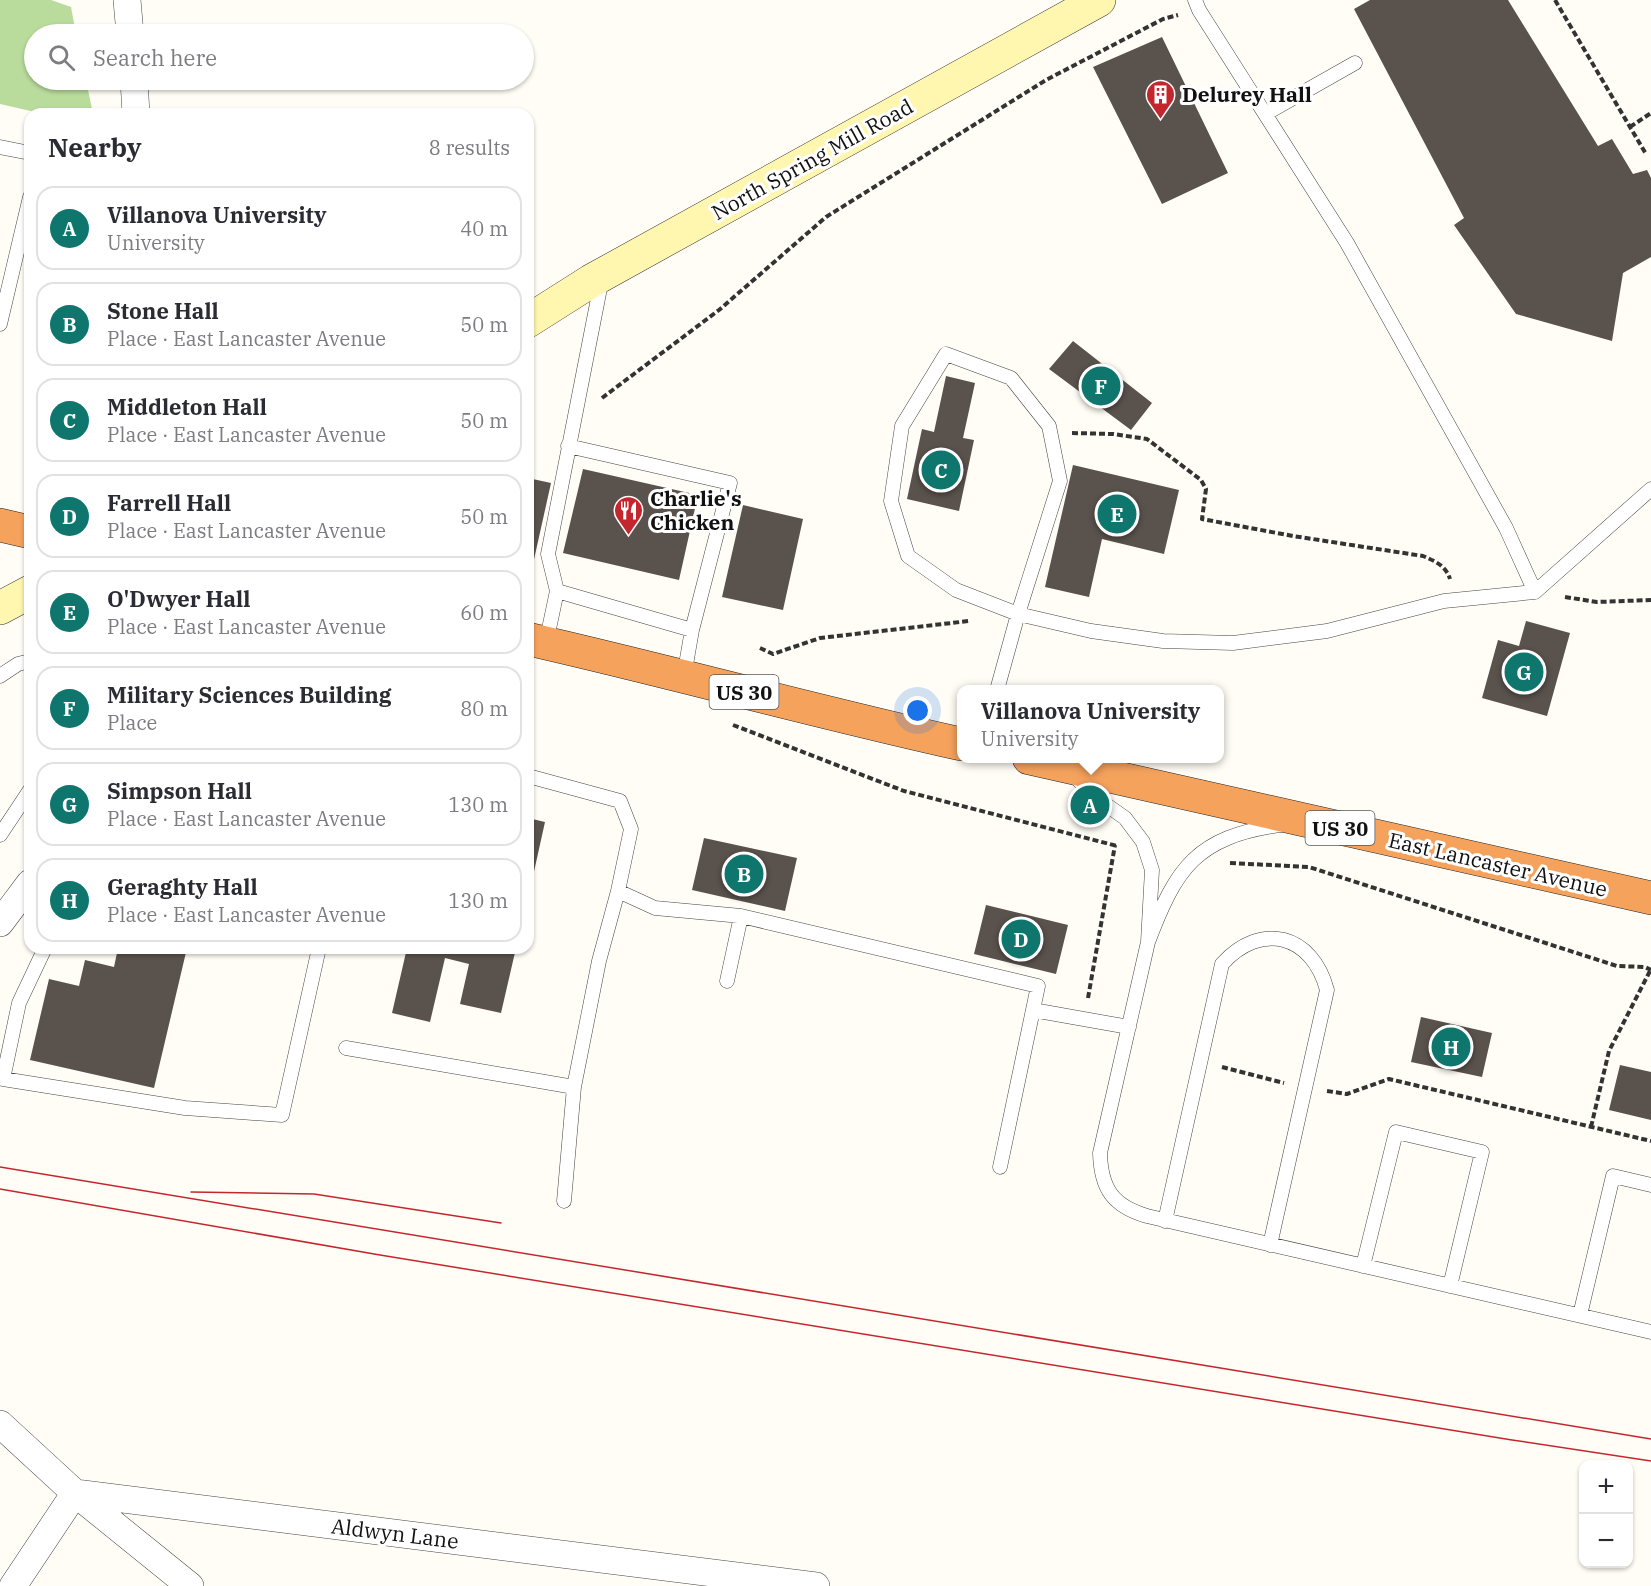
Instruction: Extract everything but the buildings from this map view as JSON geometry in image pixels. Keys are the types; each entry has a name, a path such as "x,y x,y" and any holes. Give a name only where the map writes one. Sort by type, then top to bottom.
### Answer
{"highway":[{"path":"0,525 24,531"},
{"name":"US 30","path":"537,641 857,721 957,743"},
{"name":"East Lancaster Avenue","path":"1049,763 1651,898"}],"main road":[{"name":"North Spring Mill Road","path":"534,317 602,275 1098,0"},
{"path":"0,608 24,595"}],"street":[{"path":"128,0 129,24"},
{"path":"135,90 136,108"},
{"path":"0,923 24,892"},
{"path":"0,1424 75,1492 190,1586"},
{"path":"13,1586 75,1492"},
{"name":"Aldwyn Lane","path":"75,1492 816,1586"}],"lane":[{"path":"1197,5 1347,243 1506,528 1535,592"},
{"path":"1265,114 1355,63"},
{"path":"0,147 24,152"},
{"path":"0,324 24,222"},
{"path":"537,641 557,591 548,554 602,275"},
{"path":"998,685 1014,613 1060,481 1049,426 1011,378 946,354 902,426 891,501 908,556 956,590 1014,613 1091,631 1153,639 1233,643 1327,631 1457,600 1535,592 1651,489"},
{"path":"568,446 730,483 692,630 684,676"},
{"path":"557,591 692,630"},
{"path":"0,676 24,662"},
{"path":"1064,766 1101,801 1125,818 1144,846 1152,870 1148,942"},
{"path":"534,778 620,801 631,829 618,891 599,961 574,1087 564,1201"},
{"path":"0,836 24,799"},
{"path":"1308,821 1263,827 1231,835 1203,851 1179,874 1163,903 1148,942 1100,1153 1100,1170 1106,1187 1116,1201 1131,1211 1166,1221 1651,1332"},
{"path":"618,891 655,908 741,916 1038,986 1000,1167"},
{"path":"727,981 741,916"},
{"path":"1166,1221 1222,964 1234,951 1249,942 1266,938 1283,940 1300,946 1313,958 1322,973 1326,990 1270,1245"},
{"path":"42,954 19,1003 2,1079 185,1108 282,1115 318,954"},
{"path":"1032,1010 1129,1027"},
{"path":"346,1048 574,1087"},
{"path":"1363,1266 1396,1132 1482,1152 1450,1286"},
{"path":"1581,1315 1613,1176 1651,1185"}],"path":[{"path":"1555,0 1646,154"},
{"path":"573,419 719,310 826,217 1046,80 1163,19 1197,5"},
{"path":"1630,127 1651,113"},
{"path":"1051,435 1113,434 1148,439 1201,480 1206,489 1202,519 1293,536 1424,556 1438,563 1448,573 1457,600"},
{"path":"1535,592 1597,602 1651,600"},
{"path":"760,648 773,654 820,638 988,619 1014,613"},
{"path":"728,723 904,791 1126,848 1144,846"},
{"path":"1084,1019 1115,845"},
{"path":"1203,851 1222,863 1309,867 1617,966 1651,969 1608,1051 1591,1127"},
{"path":"1201,1062 1305,1088 1347,1094 1389,1079 1651,1141"}],"green space":[{"path":"0,0 51,0 71,7 74,24 24,24 24,90 88,90 92,108 24,109 0,104"}],"tram line":[{"path":"0,1167 1651,1439"},
{"path":"0,1189 380,1255 1651,1461"},
{"path":"191,1192 314,1194 501,1223"}],"place":[{"name":"Delurey Hall","path":"1161,120"},
{"name":"Military Sciences Building","path":"1101,386"},
{"name":"Middleton Hall","path":"941,470"},
{"name":"O'Dwyer Hall","path":"1117,514"},
{"name":"Charlie's Chicken","path":"629,536"},
{"name":"Simpson Hall","path":"1524,672"},
{"name":"Villanova University","path":"1090,805"},
{"name":"Stone Hall","path":"744,874"},
{"name":"Farrell Hall","path":"1021,939"},
{"name":"Geraghty Hall","path":"1451,1047"}]}
